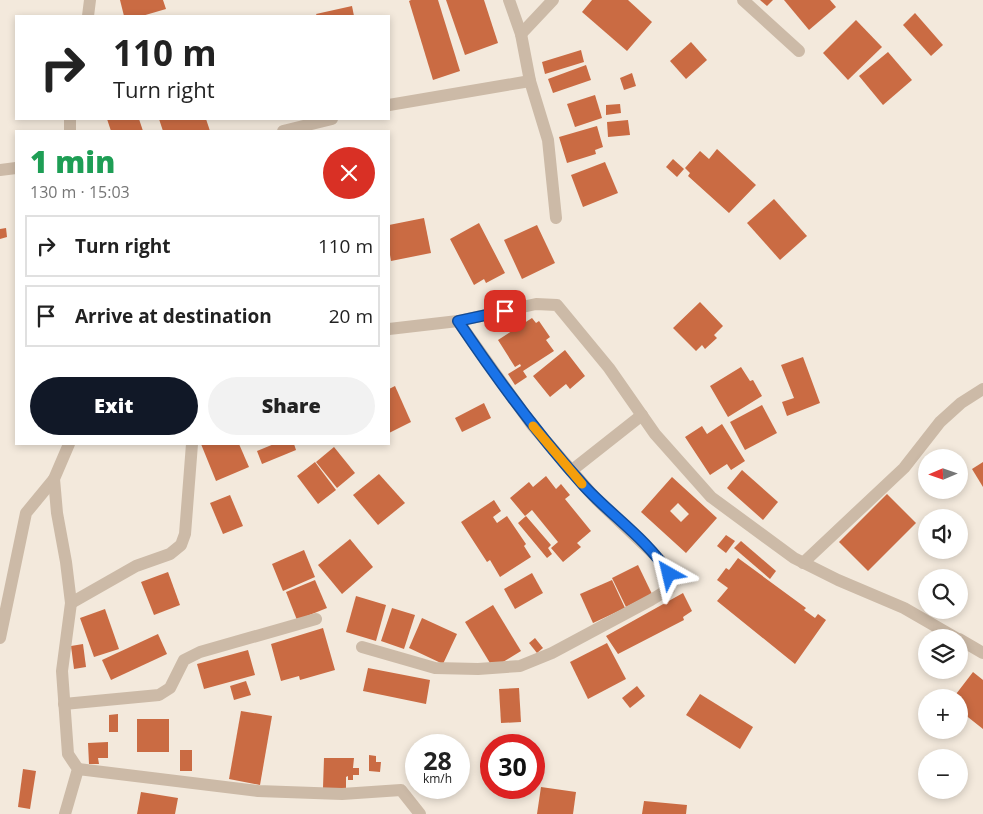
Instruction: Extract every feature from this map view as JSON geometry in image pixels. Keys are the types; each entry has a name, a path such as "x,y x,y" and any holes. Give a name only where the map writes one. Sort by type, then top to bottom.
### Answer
{"street":[{"path":"88,15 90,0"},
{"path":"508,0 521,34 530,81 548,140 556,218"},
{"path":"521,34 553,0"},
{"path":"743,0 799,51"},
{"path":"390,105 530,81"},
{"path":"287,130 328,120"},
{"path":"0,170 15,168"},
{"path":"390,329 458,321 536,304 557,305 609,368 655,434 711,497 794,558 838,580 904,608 941,629"},
{"path":"362,647 435,668 478,669 520,666 552,652 669,589 669,574 660,560 597,500 532,425 458,321"},
{"path":"803,563 904,468 940,422 960,403 983,389"},
{"path":"571,471 642,415"},
{"path":"0,638 26,513 54,479 69,445"},
{"path":"71,602 136,566 170,554 181,545 185,534 192,445"},
{"path":"54,479 56,513 66,562 71,602 62,671 68,754 78,769 258,791 342,794 401,790 420,814"},
{"path":"64,704 159,695 170,688 184,660 200,652 316,619"},
{"path":"968,644 983,653"},
{"path":"65,814 78,769"}],"building":[{"path":"120,0 163,0 166,9 145,15 124,15"},
{"path":"438,0 460,71 433,80 409,1"},
{"path":"446,0 484,0 498,43 465,55"},
{"path":"592,0 628,0 652,22 627,51 582,12"},
{"path":"760,0 773,0 767,6"},
{"path":"784,0 830,0 836,7 809,30"},
{"path":"352,6 354,15 316,15"},
{"path":"915,13 943,45 931,56 903,25"},
{"path":"856,20 882,47 848,80 823,53"},
{"path":"691,42 707,60 686,79 670,61"},
{"path":"581,50 584,62 545,74 542,62"},
{"path":"888,52 912,80 883,105 859,76"},
{"path":"586,65 591,80 553,93 548,79"},
{"path":"632,73 636,86 624,90 620,78"},
{"path":"595,95 602,118 575,127 567,104"},
{"path":"620,104 621,113 606,115 606,105"},
{"path":"107,120 139,120 143,130 111,130"},
{"path":"159,120 206,120 210,130 163,130"},
{"path":"628,120 630,135 608,137 607,122"},
{"path":"597,126 603,147 595,150 596,154 567,163 559,137"},
{"path":"717,149 756,185 729,213 688,176 690,173 685,168 700,151 709,159"},
{"path":"673,159 684,169 677,177 666,167"},
{"path":"605,162 618,193 583,207 571,175"},
{"path":"774,199 807,236 780,260 747,223"},
{"path":"424,218 431,253 391,261 390,225"},
{"path":"479,223 505,273 486,283 484,279 474,285 450,239"},
{"path":"537,225 555,263 522,279 504,240"},
{"path":"6,228 7,237 0,239 0,229"},
{"path":"700,302 723,326 714,335 717,338 705,349 702,345 696,351 673,328"},
{"path":"532,318 536,323 539,321 550,337 546,340 554,351 523,371 527,377 515,385 508,374 521,366 520,364 515,367 498,340"},
{"path":"565,350 585,376 570,389 566,384 550,397 533,376"},
{"path":"803,357 820,403 787,416 782,402 794,398 781,365"},
{"path":"741,367 750,381 753,380 762,396 728,417 710,386"},
{"path":"395,386 411,422 390,432 390,388"},
{"path":"484,403 491,418 462,432 455,418"},
{"path":"762,405 777,433 745,450 730,422"},
{"path":"722,424 745,461 731,470 727,464 710,475 685,437 702,426 707,434"},
{"path":"201,445 239,445 249,467 216,481"},
{"path":"272,445 294,445 296,450 262,464 257,451"},
{"path":"334,447 355,473 337,488 316,462"},
{"path":"315,462 336,490 318,504 297,476"},
{"path":"983,462 983,487 972,469"},
{"path":"742,470 778,502 763,520 727,488"},
{"path":"379,474 405,503 378,525 353,495"},
{"path":"546,476 556,489 561,484 570,495 565,499 591,531 577,543 581,547 563,562 551,548 558,542 532,510 525,516 510,498 529,482 533,487"},
{"path":"672,477 717,518 686,553 641,512","holes":["678,503 689,514 681,522 670,511"]},
{"path":"887,494 916,523 868,571 839,542"},
{"path":"230,495 243,526 223,534 210,503"},
{"path":"494,500 501,511 493,517 497,523 507,516 526,544 524,546 531,557 500,577 490,560 487,562 461,522"},
{"path":"526,516 551,545 548,548 552,554 547,558 518,523"},
{"path":"726,535 735,541 726,553 717,546"},
{"path":"350,539 373,567 342,594 318,565"},
{"path":"741,541 776,571 770,579 734,548"},
{"path":"304,550 315,577 283,591 272,564"},
{"path":"738,558 806,608 804,610 815,618 818,614 826,620 795,664 717,601 728,588 717,580 726,568 729,570"},
{"path":"638,565 652,594 626,607 612,578"},
{"path":"168,572 180,605 154,615 141,582"},
{"path":"532,573 543,593 515,609 504,589"},
{"path":"315,580 327,608 297,620 286,592"},
{"path":"612,580 625,608 593,623 580,594"},
{"path":"683,593 692,611 683,617 684,620 618,654 606,636"},
{"path":"356,596 386,605 376,641 346,632"},
{"path":"493,605 521,651 493,668 465,622"},
{"path":"392,608 415,615 404,649 381,641"},
{"path":"105,609 119,649 94,657 80,618"},
{"path":"422,618 457,634 443,664 409,648"},
{"path":"323,628 335,670 300,680 299,676 281,681 271,644"},
{"path":"158,634 167,654 111,680 102,660"},
{"path":"535,638 543,648 537,653 529,643"},
{"path":"607,643 626,679 588,699 570,662"},
{"path":"83,644 86,667 74,669 71,646"},
{"path":"248,650 255,675 204,689 197,664"},
{"path":"368,668 430,680 426,704 363,691"},
{"path":"973,672 983,680 983,729 968,717 968,689 960,689"},
{"path":"246,681 251,695 234,700 230,686"},
{"path":"637,686 645,696 630,708 622,698"},
{"path":"519,688 521,722 501,723 499,689"},
{"path":"700,694 753,727 740,749 686,715"},
{"path":"241,711 272,716 260,785 229,779"},
{"path":"118,714 118,732 109,732 109,715"},
{"path":"137,719 169,719 169,752 137,752"},
{"path":"108,742 108,758 98,758 99,764 89,764 88,743"},
{"path":"180,750 192,750 192,771 180,771"},
{"path":"369,755 376,756 376,762 381,762 380,772 369,771"},
{"path":"324,758 354,758 353,768 359,768 359,775 353,775 353,780 348,780 348,776 346,777 346,788 323,788"},
{"path":"23,769 36,771 30,809 18,807"},
{"path":"545,788 576,792 573,814 537,814 539,799 545,799"},
{"path":"141,792 178,798 175,814 137,814"},
{"path":"644,801 687,805 686,814 642,814"}],"slow traffic":[{"path":"533,426 582,484"}],"route":[{"path":"505,311 458,321 532,425 597,500 660,560 669,574"}]}
